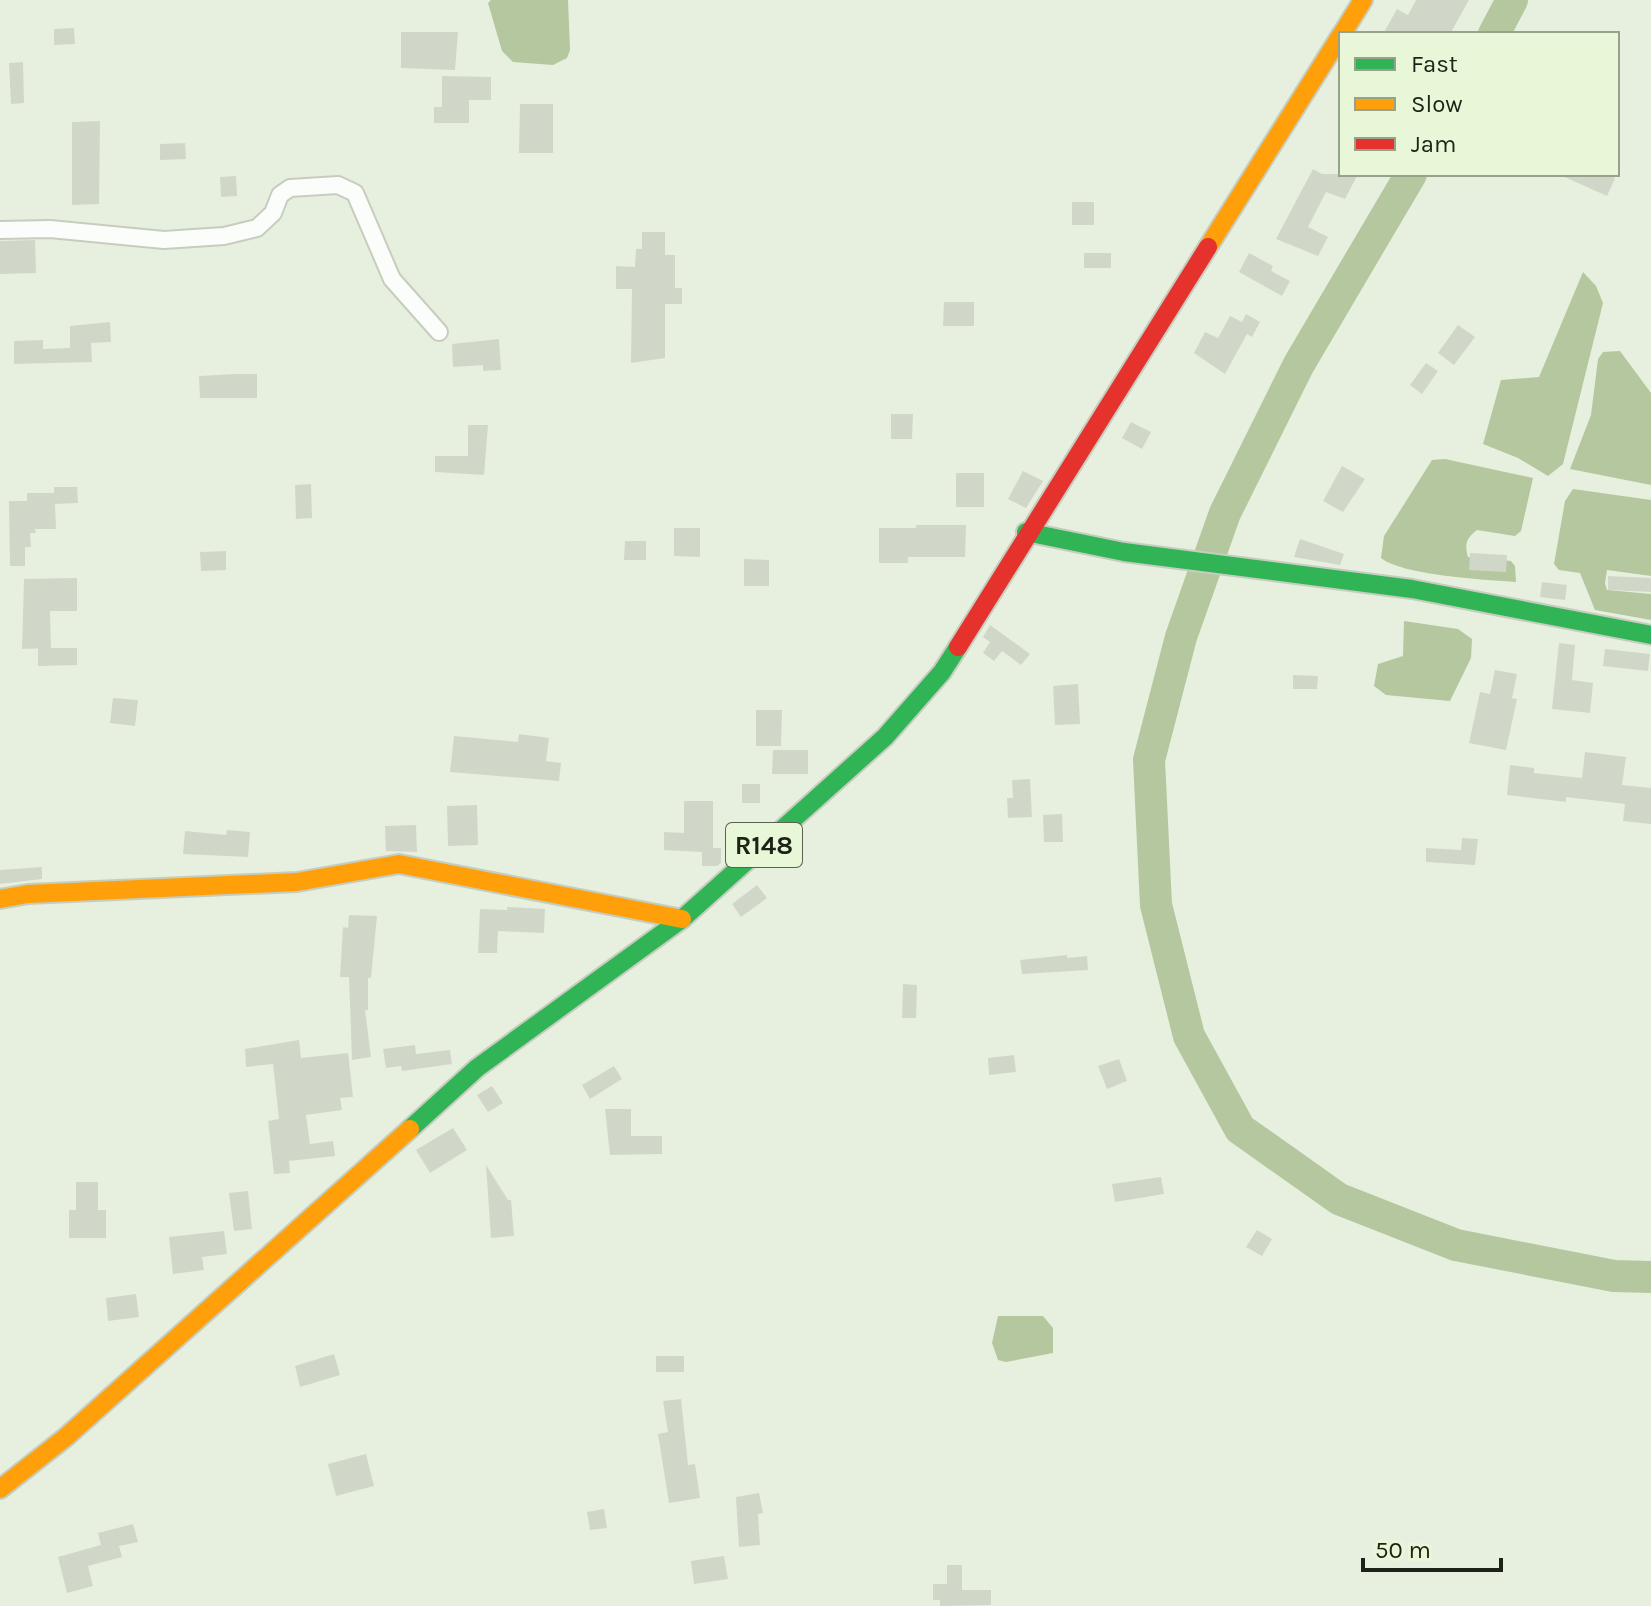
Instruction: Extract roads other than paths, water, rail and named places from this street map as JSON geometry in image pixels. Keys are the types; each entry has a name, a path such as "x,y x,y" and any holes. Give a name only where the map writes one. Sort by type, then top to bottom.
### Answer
{"main road":[{"name":"R148","path":"1343,32 1363,0"},
{"name":"R148","path":"0,1489 77,1426 477,1068 682,919 885,737 942,672 1026,532 1339,38"},
{"path":"1026,532 1124,552 1412,589 1651,635"},
{"path":"0,899 28,894 297,882 399,864 682,919"}],"street":[{"path":"0,230 50,229 164,240 224,236 257,228 273,213 280,195 290,188 338,185 355,193 392,279 439,332"}],"waterway":[{"path":"1495,32 1512,0"},
{"path":"1410,176 1299,364 1225,513 1181,637 1149,760 1156,905 1189,1036 1240,1129 1339,1199 1456,1245 1614,1276 1651,1277"}]}
